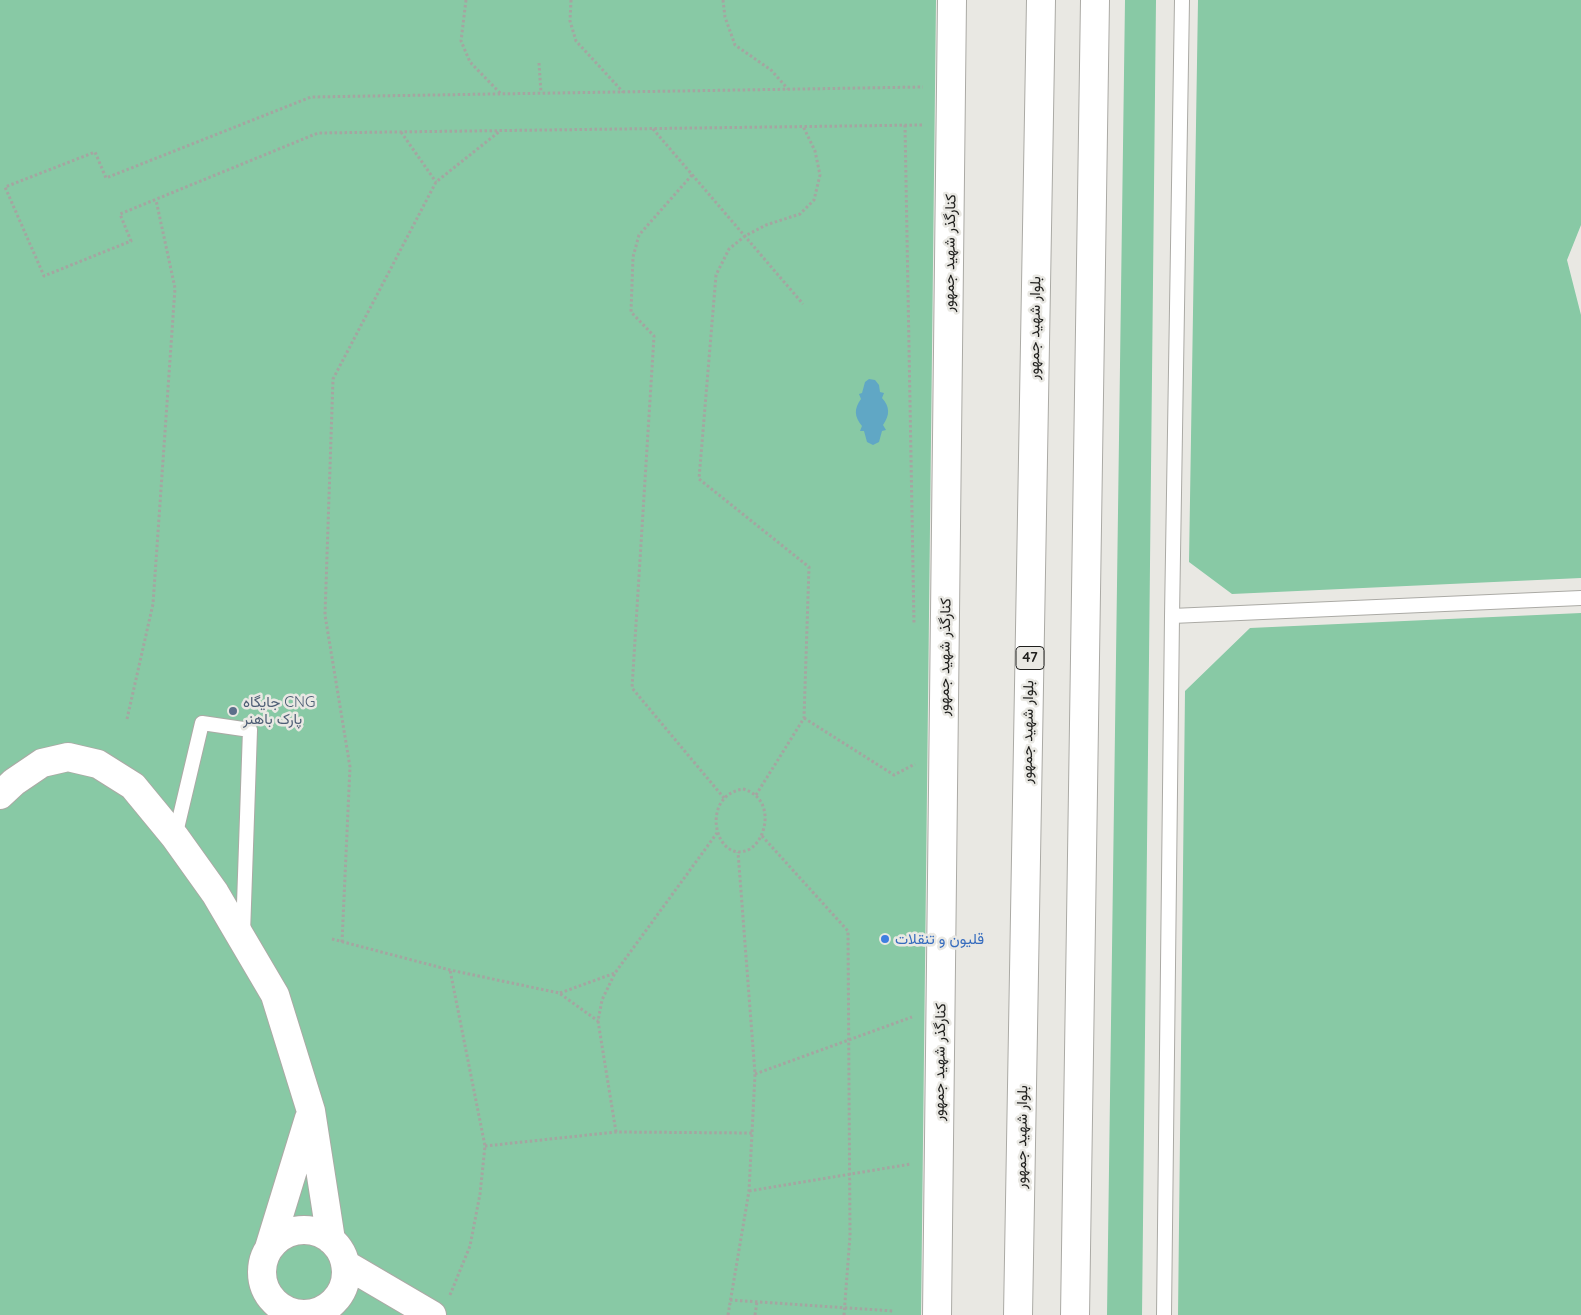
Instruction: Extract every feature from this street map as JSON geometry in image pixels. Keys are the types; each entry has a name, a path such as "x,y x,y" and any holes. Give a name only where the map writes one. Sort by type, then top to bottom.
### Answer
{"main road":[{"name":"کنارگذر شهید جمهور","path":"937,1315 952,0"},
{"name":"بلوار شهید جمهور","path":"1018,1315 1041,0"},
{"path":"1075,1315 1095,0"},
{"path":"0,795 14,782 42,763 68,757 98,764 133,786 175,838 215,894 274,995 311,1111 331,1240"},
{"path":"259,1315 264,1288 263,1260 270,1248 311,1111"},
{"path":"264,1288 271,1300 282,1309 295,1314 322,1313 337,1298 343,1288 345,1276 345,1264 340,1251 331,1240 320,1233 306,1230 292,1232 280,1238 270,1248"},
{"path":"345,1264 440,1307"}],"lane":[{"path":"1164,1315 1172,616 1182,0"},
{"path":"1172,616 1581,598"},
{"path":"175,838 202,723 250,730 243,942"}],"path":[{"path":"466,0 461,41 470,62 501,94"},
{"path":"571,0 570,21 576,41 623,92"},
{"path":"723,0 725,17 735,45 771,70 789,89"},
{"path":"540,63 541,93"},
{"path":"951,87 311,97 106,178 95,152 5,187 44,276 131,240 120,214 318,133 951,124"},
{"path":"905,125 914,627"},
{"path":"756,795 804,718 809,567 699,479 716,275 730,249 745,236 766,225 800,214 814,200 820,175 815,150 803,126"},
{"path":"652,128 803,304"},
{"path":"342,942 350,767 325,615 334,379 436,182 500,130"},
{"path":"401,132 436,182"},
{"path":"692,175 639,235 633,257 631,312 654,336 632,688 724,798"},
{"path":"127,719 153,604 175,288 156,200"},
{"path":"804,718 894,775 917,764 917,773"},
{"path":"742,789 756,795 764,808 765,822 762,836 752,848 746,851 738,852 731,850 725,846 718,833 716,818 720,804 729,793 742,789"},
{"path":"616,1132 598,1021 602,1000 615,974 718,833"},
{"path":"762,836 848,931 850,1236 844,1315"},
{"path":"728,1315 748,1190 755,1074 738,852"},
{"path":"332,939 450,970 559,993 598,1021"},
{"path":"440,1307 470,1246 480,1194 485,1146 450,970"},
{"path":"559,993 615,974"},
{"path":"755,1074 940,1007"},
{"path":"485,1146 616,1132 752,1133"},
{"path":"748,1190 939,1159"},
{"path":"730,1300 893,1311"},
{"path":"755,1315 757,1302"}],"green space":[{"path":"0,0 936,0 921,1315 0,1315"},
{"path":"1125,0 1156,0 1142,1315 1107,1315"},
{"path":"1198,0 1581,0 1581,225 1567,260 1581,315 1581,578 1232,594 1189,562"},
{"path":"1581,613 1581,1315 1178,1315 1185,691 1250,628"}],"water":[{"path":"869,379 875,380 879,385 880,392 884,393 882,398 887,405 888,411 883,425 886,430 882,431 879,442 873,445 867,442 864,431 860,431 862,426 857,419 856,412 861,399 859,394 862,393 865,382"}],"place":[{"name":"جایگاه CNG پارک باهنر","path":"233,711"},
{"name":"قلیون و تنقلات","path":"885,939"}]}
